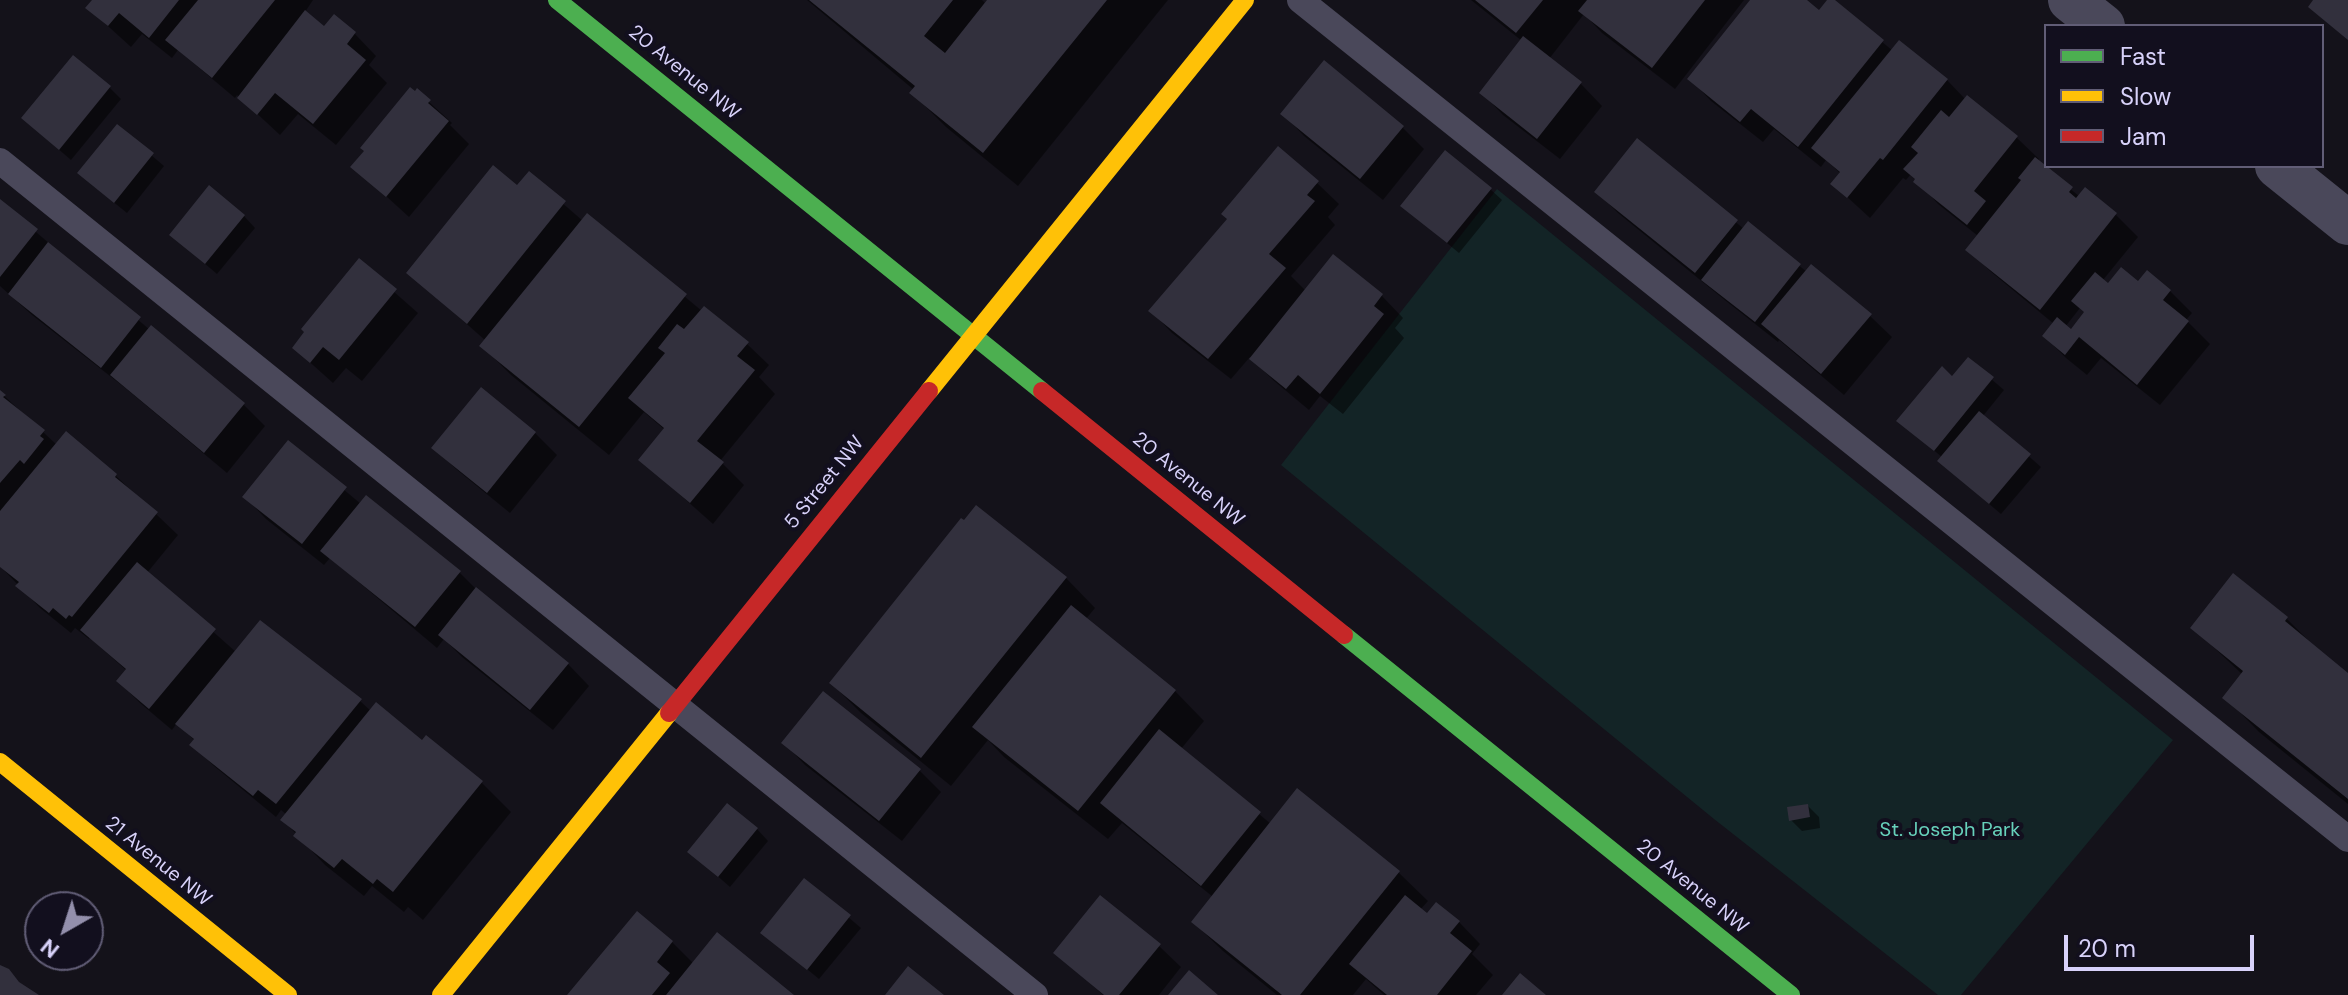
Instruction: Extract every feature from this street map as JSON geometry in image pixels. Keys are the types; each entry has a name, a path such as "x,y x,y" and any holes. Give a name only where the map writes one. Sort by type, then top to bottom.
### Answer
{"street":[{"name":"20 Avenue NW","path":"557,0 1791,995"},
{"name":"5 Street NW","path":"441,995 1245,0"},
{"path":"2070,0 2100,24"},
{"path":"2279,168 2348,223"},
{"name":"21 Avenue NW","path":"0,762 288,995"}],"lane":[{"path":"1300,0 2348,839"},
{"path":"0,161 1035,995"}],"green space":[{"name":"St. Joseph Park","path":"1497,189 2173,740 1961,995 1938,995 1714,819 1281,465"}],"building":[{"path":"92,0 179,0 149,38 119,13 108,26 85,8"},
{"path":"198,0 275,0 212,78 165,40"},
{"path":"809,0 953,0 924,36 945,53 987,0 1107,0 983,153 909,93 915,86"},
{"path":"1475,0 1543,0 1516,33"},
{"path":"1587,0 1705,0 1652,68 1578,11"},
{"path":"1750,0 1807,0 1819,10 1827,0 1835,0 1884,40 1798,147 1751,109 1740,122 1687,79"},
{"path":"2313,0 2348,0 2348,40 2308,7"},
{"path":"305,10 324,26 334,14 356,32 347,44 366,60 313,124 275,93 257,115 237,98"},
{"path":"1523,36 1582,82 1537,139 1479,93"},
{"path":"1899,40 1948,79 1883,160 1880,158 1847,198 1830,184 1840,172 1811,148"},
{"path":"73,55 111,86 59,150 21,118"},
{"path":"1324,60 1404,126 1360,179 1280,114"},
{"path":"410,87 415,91 417,88 431,100 428,103 449,121 386,197 350,167 364,151 360,148"},
{"path":"1967,95 2018,136 1974,191 1986,201 1967,225 1913,182 1915,179 1903,169 1918,153 1911,147 1941,110 1949,117"},
{"path":"117,124 154,153 114,203 77,173"},
{"path":"1637,138 1738,220 1695,273 1594,192"},
{"path":"1278,146 1319,181 1307,195 1315,201 1269,254 1286,268 1208,359 1148,311 1227,219 1221,214"},
{"path":"1445,150 1492,188 1447,243 1400,206"},
{"path":"2035,157 2044,164 2044,168 2049,168 2073,187 2069,192 2076,198 2085,187 2117,213 2040,310 1965,250 2021,180 2018,178"},
{"path":"493,165 517,185 529,171 566,201 467,324 406,273"},
{"path":"209,185 245,215 205,264 169,235"},
{"path":"0,199 38,229 0,277"},
{"path":"587,213 687,294 579,427 479,346"},
{"path":"1748,221 1801,264 1755,322 1701,280"},
{"path":"48,242 141,317 101,368 8,294"},
{"path":"1333,254 1383,294 1374,306 1384,314 1320,394 1298,375 1286,389 1249,359"},
{"path":"359,258 397,289 339,360 323,347 310,363 292,348 304,332 301,329"},
{"path":"1811,264 1872,314 1821,374 1761,324"},
{"path":"2121,267 2138,281 2147,270 2171,290 2163,300 2189,321 2137,385 2079,337 2065,355 2042,336 2057,317 2071,329 2084,312 2071,301 2095,272 2108,283"},
{"path":"704,306 749,342 737,356 755,370 697,441 724,462 690,503 638,460 664,428 628,398 665,353 658,348 677,324 684,329"},
{"path":"151,325 245,403 204,453 110,375"},
{"path":"1968,357 1994,377 1934,451 1896,421 1942,366 1952,376"},
{"path":"481,387 536,432 487,493 431,448"},
{"path":"0,390 6,395 3,397 45,430 40,436 44,439 24,464 20,460 0,483"},
{"path":"1979,411 2031,454 1989,504 1937,461"},
{"path":"66,431 158,512 72,617 69,615 66,619 53,608 49,613 15,586 19,582 0,567 0,511"},
{"path":"288,440 347,487 302,544 242,497"},
{"path":"366,495 461,571 415,627 320,551"},
{"path":"976,505 1067,577 921,758 829,683 961,518 964,520"},
{"path":"137,562 216,629 149,709 116,681 126,669 80,630"},
{"path":"2233,573 2288,617 2285,621 2348,673 2348,799 2222,698 2243,671 2190,628"},
{"path":"476,587 569,663 530,710 438,635"},
{"path":"1071,605 1176,690 1078,811 972,727"},
{"path":"260,620 362,699 276,804 258,790 253,796 189,745 194,739 175,724"},
{"path":"823,691 921,769 879,821 781,743"},
{"path":"376,702 422,740 426,735 483,781 393,892 377,879 373,884 342,859 334,868 293,836 296,832 280,820"},
{"path":"1159,729 1261,812 1201,886 1100,803"},
{"path":"1297,788 1400,871 1300,995 1282,995 1191,922"},
{"path":"727,803 758,828 718,877 687,852"},
{"path":"1808,804 1810,817 1789,821 1787,807"},
{"path":"804,878 851,915 807,970 760,933"},
{"path":"1100,895 1161,944 1119,995 1104,995 1053,953"},
{"path":"1405,895 1427,913 1436,902 1460,921 1450,933 1472,951 1437,995 1387,995 1349,964"},
{"path":"637,911 673,941 657,962 670,973 652,995 567,995"},
{"path":"717,932 794,995 666,995"},
{"path":"0,965 9,969 19,982 39,995 0,995"},
{"path":"908,966 944,995 885,995"},
{"path":"1189,970 1218,995 1168,995"},
{"path":"1520,973 1546,995 1502,995"}],"traffic: fast":[{"path":"557,0 1042,391"},
{"path":"1344,635 1791,995"}],"traffic: slow":[{"path":"929,391 1245,0"},
{"path":"441,995 669,713"},
{"path":"0,762 288,995"}],"traffic: jam":[{"path":"669,713 929,391"},
{"path":"1042,391 1344,635"}]}
